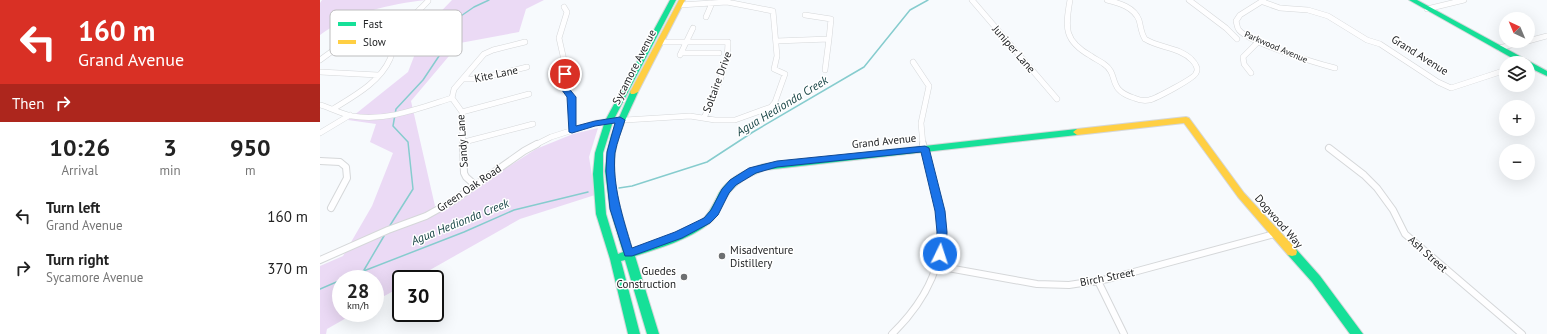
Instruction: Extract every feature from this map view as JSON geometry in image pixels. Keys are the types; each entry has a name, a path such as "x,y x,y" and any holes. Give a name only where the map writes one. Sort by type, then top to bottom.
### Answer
{"main road":[{"path":"1412,0 1514,56"},
{"name":"Sycamore Avenue","path":"653,334 615,209 610,171 611,152 620,120 661,42 679,2"},
{"name":"Sycamore Avenue","path":"634,334 615,259 601,214 598,187 600,153 609,121 679,2"},
{"path":"1535,67 1547,74"},
{"name":"Grand Avenue","path":"615,259 679,235 707,220 714,212 725,191 733,182 753,171 777,164 1186,120"},
{"name":"Dogwood Way","path":"1186,120 1241,196 1316,279 1357,334"}],"street":[{"name":"Juniper Lane","path":"972,0 1057,99"},
{"path":"1070,0 1065,26 1068,38 1088,54 1106,65 1113,76 1112,82 1117,90 1136,99 1148,100 1157,97 1179,84 1193,80 1197,74 1197,70 1191,58 1144,37 1140,31 1137,16 1129,8 1107,0"},
{"path":"1189,0 1238,39"},
{"path":"1427,9 1464,0"},
{"path":"419,10 428,1"},
{"path":"620,120 675,116 735,120 771,107 775,102 785,74 774,69 777,56 773,11 727,1 712,3 679,2"},
{"name":"Grand Avenue","path":"1263,1 1280,8 1318,12 1335,19 1367,40 1380,44 1438,82 1451,88 1499,72"},
{"name":"Parkwood Avenue","path":"1263,1 1240,15 1236,21 1238,29 1246,35 1259,41 1320,65 1335,68"},
{"path":"706,17 712,3"},
{"path":"564,7 567,12 560,31 559,42 566,69 563,86 572,97 572,130"},
{"path":"805,15 831,19 824,70"},
{"path":"693,28 680,55 719,53"},
{"path":"1535,39 1547,36"},
{"path":"776,41 829,39"},
{"path":"1251,73 1244,64 1243,59 1245,54 1259,41"},
{"path":"320,105 350,115 372,118 406,111 452,98 454,89 464,79 478,59 484,54 492,50 525,42"},
{"name":"Soltaire Drive","path":"661,42 728,42 729,46 723,67 704,118"},
{"path":"320,60 330,53"},
{"path":"333,109 353,97 371,83 390,59 391,56"},
{"path":"892,334 916,309 925,294 937,266 940,254 942,232 940,211 921,127 929,86 913,62"},
{"name":"Kite Lane","path":"464,79 477,79 527,67"},
{"path":"320,72 378,75"},
{"path":"462,112 529,94"},
{"name":"Sandy Lane","path":"452,98 462,112 464,173 466,177 475,185"},
{"path":"320,133 350,115"},
{"name":"Green Oak Road","path":"320,259 328,257 388,230 426,216 453,201 529,148 551,137 572,130 609,121 620,120"},
{"path":"464,142 534,124"},
{"name":"Ash Street","path":"1329,148 1338,158 1363,175 1373,184 1397,215 1405,234 1522,334"},
{"path":"320,161 340,162 346,167 347,178 331,208"},
{"name":"Birch Street","path":"937,266 1037,284 1069,285 1108,279 1274,234"},
{"path":"1098,280 1124,334"}],"shaded area":[{"path":"322,0 426,0 398,4 374,10 330,10 330,28 320,35 320,3"},
{"path":"452,0 544,0 526,9 519,32 462,43 462,10 442,10"},
{"path":"414,56 449,56 411,101 435,206 428,218 536,149 573,134 598,128 589,157 595,195 520,219 430,270 392,270 392,292 384,296 384,270 332,270 332,322 339,322 327,329 326,334 320,334 320,266 343,256 372,206 393,153 370,142 376,124 348,120 408,72"}],"waterway":[{"path":"462,15 474,7 489,0"},
{"name":"Agua Hedionda Creek","path":"619,188 632,186 707,162 753,132 864,67 910,10 928,0"},
{"path":"389,227 413,189 408,142 393,126 396,109 423,80 439,56"},
{"name":"Agua Hedionda Creek","path":"366,270 464,232 514,210 588,192"},
{"path":"364,270 384,236"},
{"name":"Agua Hedionda Creek","path":"320,289 332,284"}],"traffic: fast":[{"path":"634,334 615,259 601,214 598,174 599,153 609,121 673,0"},
{"path":"1412,0 1514,56"},
{"path":"1535,68 1547,74"},
{"path":"634,92 615,136 611,152 610,171 615,209 653,334"},
{"path":"615,259 673,239 696,228 712,215 727,188 736,180 764,167 1077,132"},
{"path":"1292,252 1316,279 1357,334"}],"traffic: slow":[{"path":"634,92 682,0"},
{"path":"1077,132 1186,120 1241,195 1292,252"}],"place":[{"name":"Misadventure Distillery","path":"722,256"},
{"name":"Guedes Construction","path":"684,277"}],"route":[{"path":"565,74 563,86 572,97 572,130 595,123 620,120 614,136 610,171 615,209 629,253 679,235 707,220 714,212 725,191 733,182 741,176 764,166 925,148 940,211 942,232 940,254"}]}
